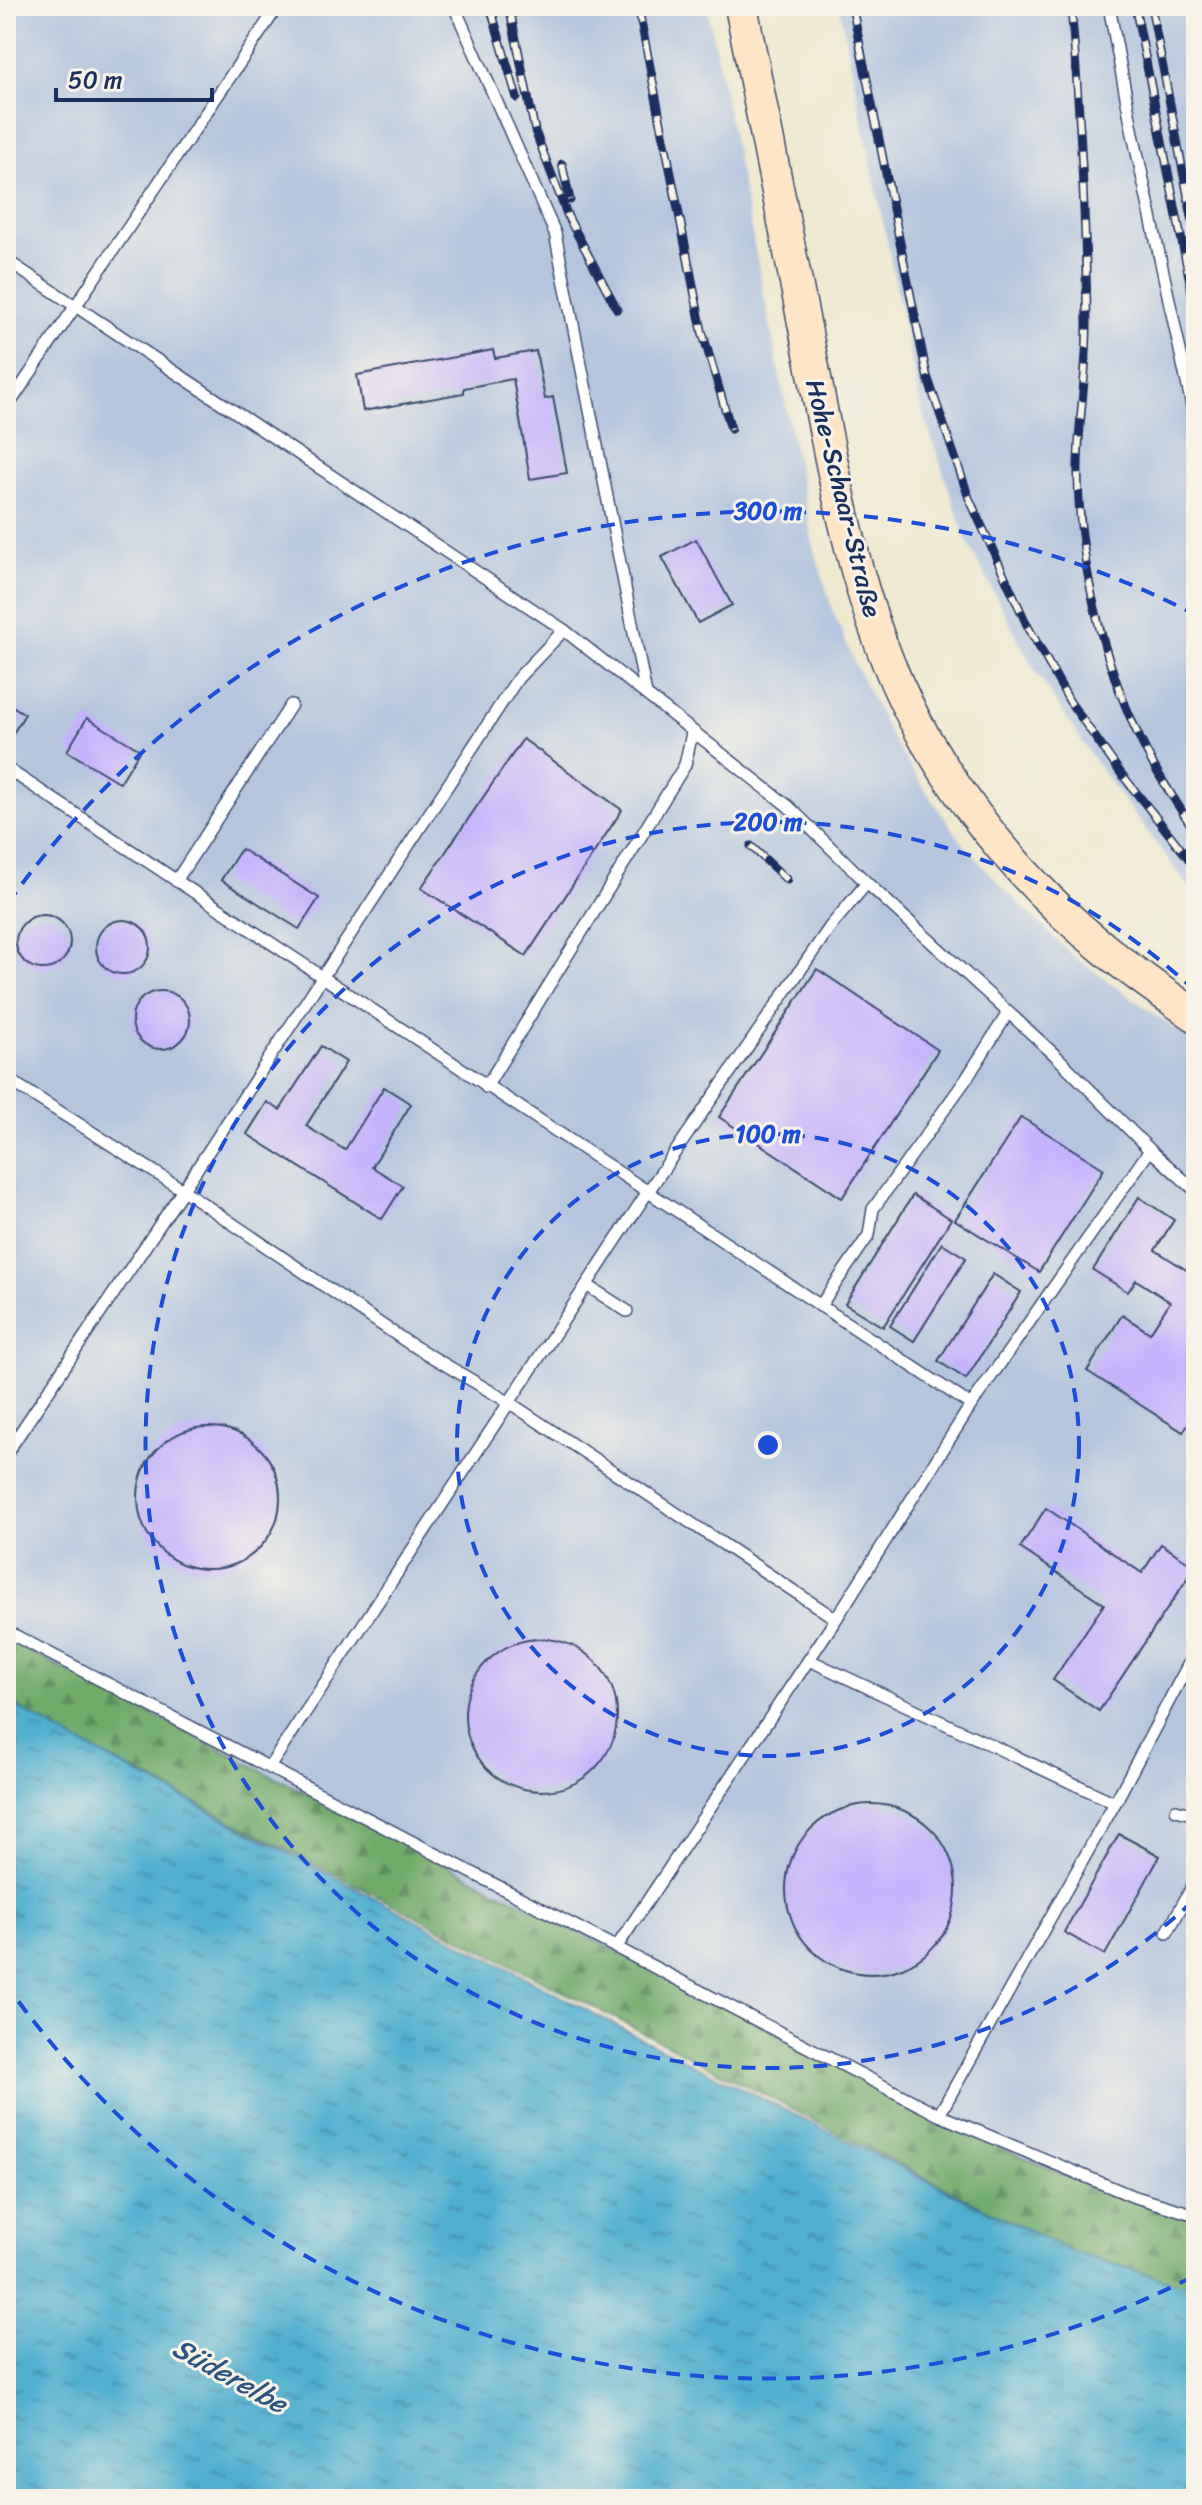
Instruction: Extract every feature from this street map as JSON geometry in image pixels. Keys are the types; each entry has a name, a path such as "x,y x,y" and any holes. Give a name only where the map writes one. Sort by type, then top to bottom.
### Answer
{"main road":[{"name":"Hohe-Schaar-Straße","path":"741,6 840,507 866,601 891,668 924,736 992,836 1090,938 1196,1016"}],"lane":[{"path":"6,409 278,6"},
{"path":"454,6 555,233 646,694"},
{"path":"1109,6 1196,424"},
{"path":"6,260 564,630 646,694 788,806 1196,1191"},
{"path":"6,1454 518,678 564,630"},
{"path":"176,881 291,705"},
{"path":"486,1087 685,765 692,733"},
{"path":"6,768 971,1405"},
{"path":"270,1766 647,1193 830,927 867,883"},
{"path":"820,1306 869,1235 873,1209 967,1078 1008,1013"},
{"path":"6,1078 183,1190 407,1342 510,1403 836,1619"},
{"path":"616,1948 836,1619 971,1405 1150,1150"},
{"path":"588,1286 627,1311"},
{"path":"6,1631 939,2115 1132,2196 1196,2215"},
{"path":"939,2115 1115,1803 1196,1650"},
{"path":"809,1660 1115,1803"},
{"path":"1176,1810 1196,1815"},
{"path":"1167,1933 1196,1880"}],"shaded area":[{"path":"6,6 707,6 814,548 833,611 856,666 891,737 965,846 1073,956 1196,1044 1196,2219 1100,2190 1006,2150 6,1640"},
{"path":"839,6 1196,6 1196,896 1103,773 1034,669 966,539 920,404"}],"green space":[{"path":"6,1640 1006,2150 1100,2190 1196,2219 1196,2288 1072,2253 68,1737 6,1700"}],"water":[{"name":"Süderelbe","path":"6,1700 68,1737 644,2040 1072,2252 1196,2288 1196,2499 6,2499"}],"building":[{"path":"493,350 495,358 536,351 545,399 553,397 567,473 530,479 513,379 464,388 464,393 363,411 357,375"},
{"path":"696,539 732,605 698,623 662,557"},
{"path":"6,702 25,714 6,745"},
{"path":"87,718 140,750 120,783 67,751"},
{"path":"523,739 622,810 526,956 421,888"},
{"path":"241,849 319,898 299,929 221,880"},
{"path":"43,915 62,923 70,942 62,961 43,969 24,961 16,942 24,923"},
{"path":"123,920 142,928 150,947 142,966 123,974 104,966 96,947 104,928"},
{"path":"817,969 938,1050 842,1198 719,1117"},
{"path":"161,991 182,999 190,1020 182,1041 161,1049 140,1041 132,1020 140,999"},
{"path":"321,1046 346,1062 306,1126 345,1150 384,1087 411,1104 372,1167 403,1186 382,1219 247,1134 267,1102 280,1110"},
{"path":"1021,1117 1104,1169 1039,1272 955,1220"},
{"path":"913,1195 951,1219 883,1327 845,1304"},
{"path":"1139,1197 1174,1220 1155,1250 1196,1276 1196,1411 1183,1432 1087,1371 1122,1315 1150,1333 1170,1302 1136,1280 1128,1292 1093,1270"},
{"path":"942,1243 966,1258 914,1341 890,1326"},
{"path":"993,1274 1021,1292 966,1379 938,1361"},
{"path":"209,1427 236,1433 259,1448 274,1471 280,1498 274,1525 259,1548 236,1563 209,1569 182,1563 159,1548 144,1525 138,1498 144,1471 159,1448 182,1433"},
{"path":"1046,1508 1142,1573 1161,1544 1195,1567 1099,1711 1053,1680 1104,1604 1020,1548"},
{"path":"541,1639 570,1645 595,1661 611,1686 617,1715 611,1744 595,1769 570,1785 541,1791 512,1785 487,1769 471,1744 465,1715 471,1686 487,1661 512,1645"},
{"path":"871,1804 904,1810 931,1829 950,1856 956,1889 950,1922 931,1949 904,1968 871,1974 838,1968 811,1949 792,1922 786,1889 792,1856 811,1829 838,1810"},
{"path":"1119,1834 1160,1856 1105,1955 1064,1932"}],"railway":[{"path":"490,6 517,98"},
{"path":"509,6 535,131 568,217 617,309"},
{"path":"638,6 702,331 731,429"},
{"path":"852,6 927,376 969,498 1027,625 1070,702 1120,772 1196,868"},
{"path":"1071,6 1082,166 1086,286 1087,345 1078,458 1084,551 1099,626 1123,698 1154,766 1196,833"},
{"path":"1135,6 1196,312"},
{"path":"1151,6 1196,238"},
{"path":"562,164 570,200"},
{"path":"751,846 787,880"}]}
